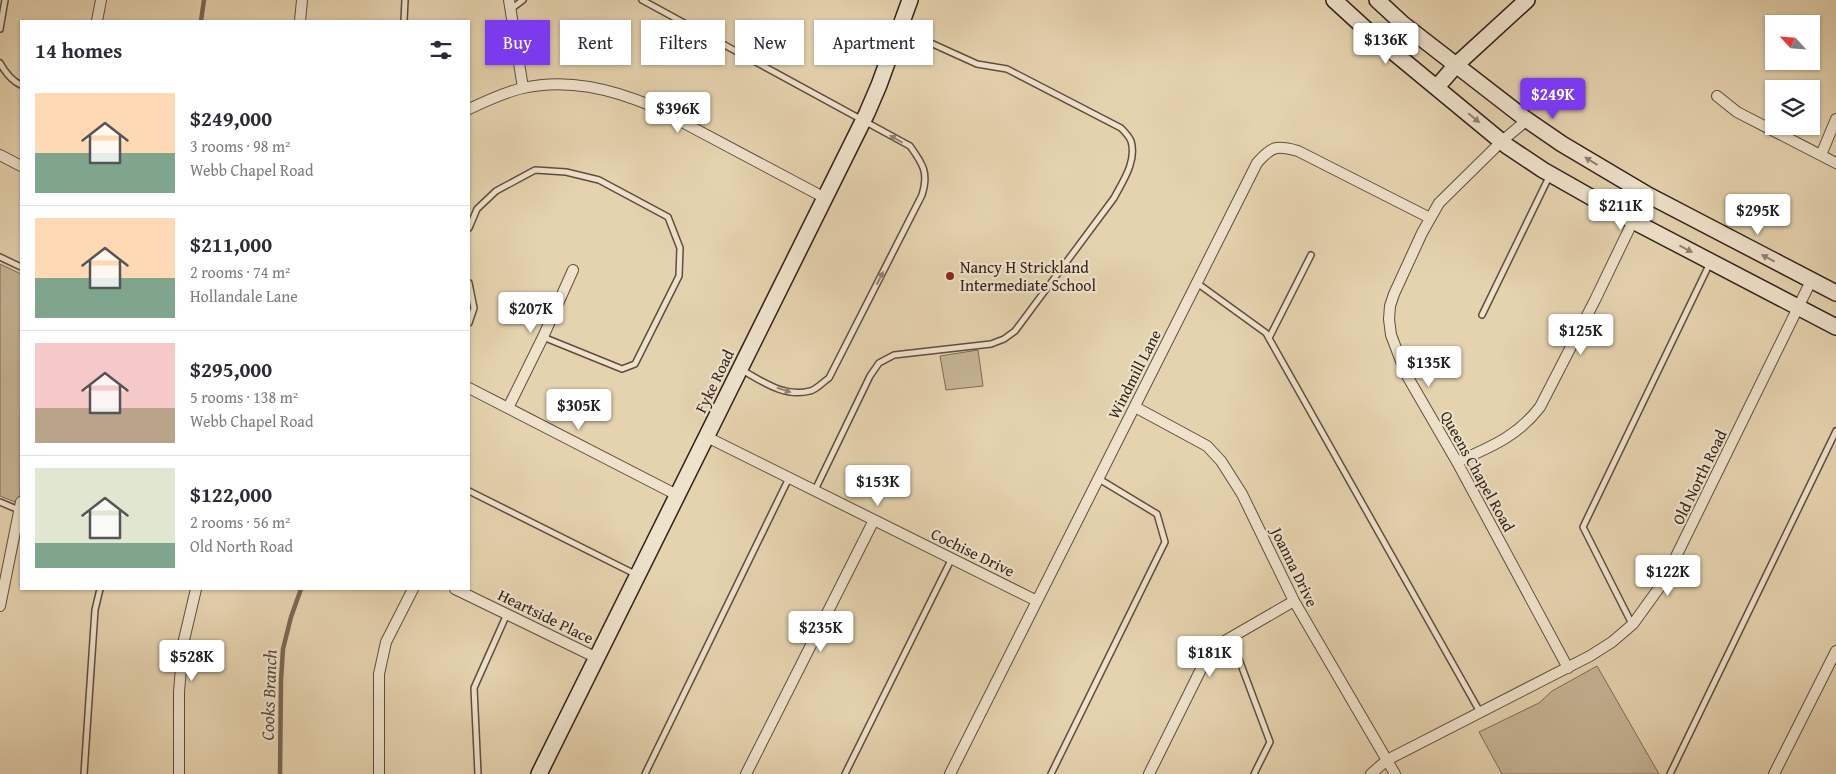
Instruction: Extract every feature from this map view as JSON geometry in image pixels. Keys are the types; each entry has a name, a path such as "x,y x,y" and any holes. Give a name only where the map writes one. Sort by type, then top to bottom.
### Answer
{"main road":[{"name":"Fyke Road","path":"904,20 910,0"},
{"path":"1334,0 1369,32 1502,141 1550,174 1633,221 1798,309 1836,327"},
{"path":"1377,0 1403,24 1527,120 1562,144 1648,195 1836,293"},
{"path":"1437,87 1456,65 1527,0"},
{"name":"Fyke Road","path":"539,774 825,198 863,120 887,65"}],"street":[{"path":"97,20 100,0"},
{"path":"300,20 302,0"},
{"path":"509,5 523,88"},
{"path":"470,108 523,88 551,84 598,87 629,96 652,106 825,198"},
{"path":"1717,96 1737,112 1836,163"},
{"path":"1821,155 1836,119"},
{"name":"Queens Chapel Road","path":"1527,120 1502,141 1438,203 1394,294 1390,306 1390,335 1406,374 1457,462 1568,668"},
{"name":"Windmill Lane","path":"950,774 1257,163 1272,148 1282,147 1298,151 1430,218"},
{"path":"0,155 20,165"},
{"path":"1457,462 1514,434 1528,422 1540,407 1633,221 1648,195"},
{"path":"508,408 543,338 573,270"},
{"name":"Old North Road","path":"1371,774 1387,760 1568,668 1612,642 1633,624 1664,581 1811,281"},
{"path":"470,389 678,495"},
{"name":"Joanna Drive","path":"1135,407 1207,446 1221,461 1242,494 1294,601 1394,774"},
{"name":"Cochise Drive","path":"707,436 1037,601"},
{"path":"0,606 20,506"},
{"path":"746,774 874,520"},
{"path":"179,774 179,692 183,644 196,590"},
{"path":"379,774 379,674 386,642 412,590"},
{"name":"Heartside Place","path":"457,590 597,658"},
{"path":"1149,774 1207,657 1230,637 1294,601"},
{"path":"1774,774 1836,650"}],"lane":[{"path":"0,29 5,0"},
{"path":"404,20 405,0"},
{"path":"509,5 523,0"},
{"path":"642,0 910,146 923,163 926,181 922,195 829,378 811,391 791,393 774,387 740,369"},
{"path":"815,490 870,376 879,364 894,355 991,344 1004,339 1015,331 1114,198 1127,176 1132,159 1130,140 1121,128 1007,69 977,64 933,44"},
{"path":"0,64 20,84"},
{"path":"470,226 477,209 496,191 535,170 566,172 599,180 668,217 680,248 679,276 635,364 622,369 543,338"},
{"path":"1482,315 1550,174"},
{"path":"1269,338 1311,255"},
{"path":"0,257 20,267"},
{"path":"1633,624 1583,527 1710,262"},
{"path":"1197,283 1266,333 1480,713"},
{"path":"470,288 474,308 470,320"},
{"path":"1670,774 1836,431"},
{"path":"645,774 790,478"},
{"path":"1051,774 1165,542 1157,514 1099,479"},
{"path":"470,491 638,575"},
{"path":"0,502 20,506"},
{"path":"844,774 952,558"},
{"path":"84,774 95,610 100,590"},
{"path":"478,774 474,688 507,614"},
{"path":"1230,637 1270,742 1254,774"}],"shaded area":[{"path":"0,264 20,274 20,504 0,496"},
{"path":"978,350 983,386 946,390 940,356"},
{"path":"1597,666 1659,774 1502,774 1479,732 1539,703 1552,691"}],"waterway":[{"name":"Cooks Branch","path":"201,20 204,0"},
{"name":"Cooks Branch","path":"280,774 283,649 291,617 301,590"}],"place":[{"name":"Nancy H Strickland Intermediate School","path":"950,276"}]}
